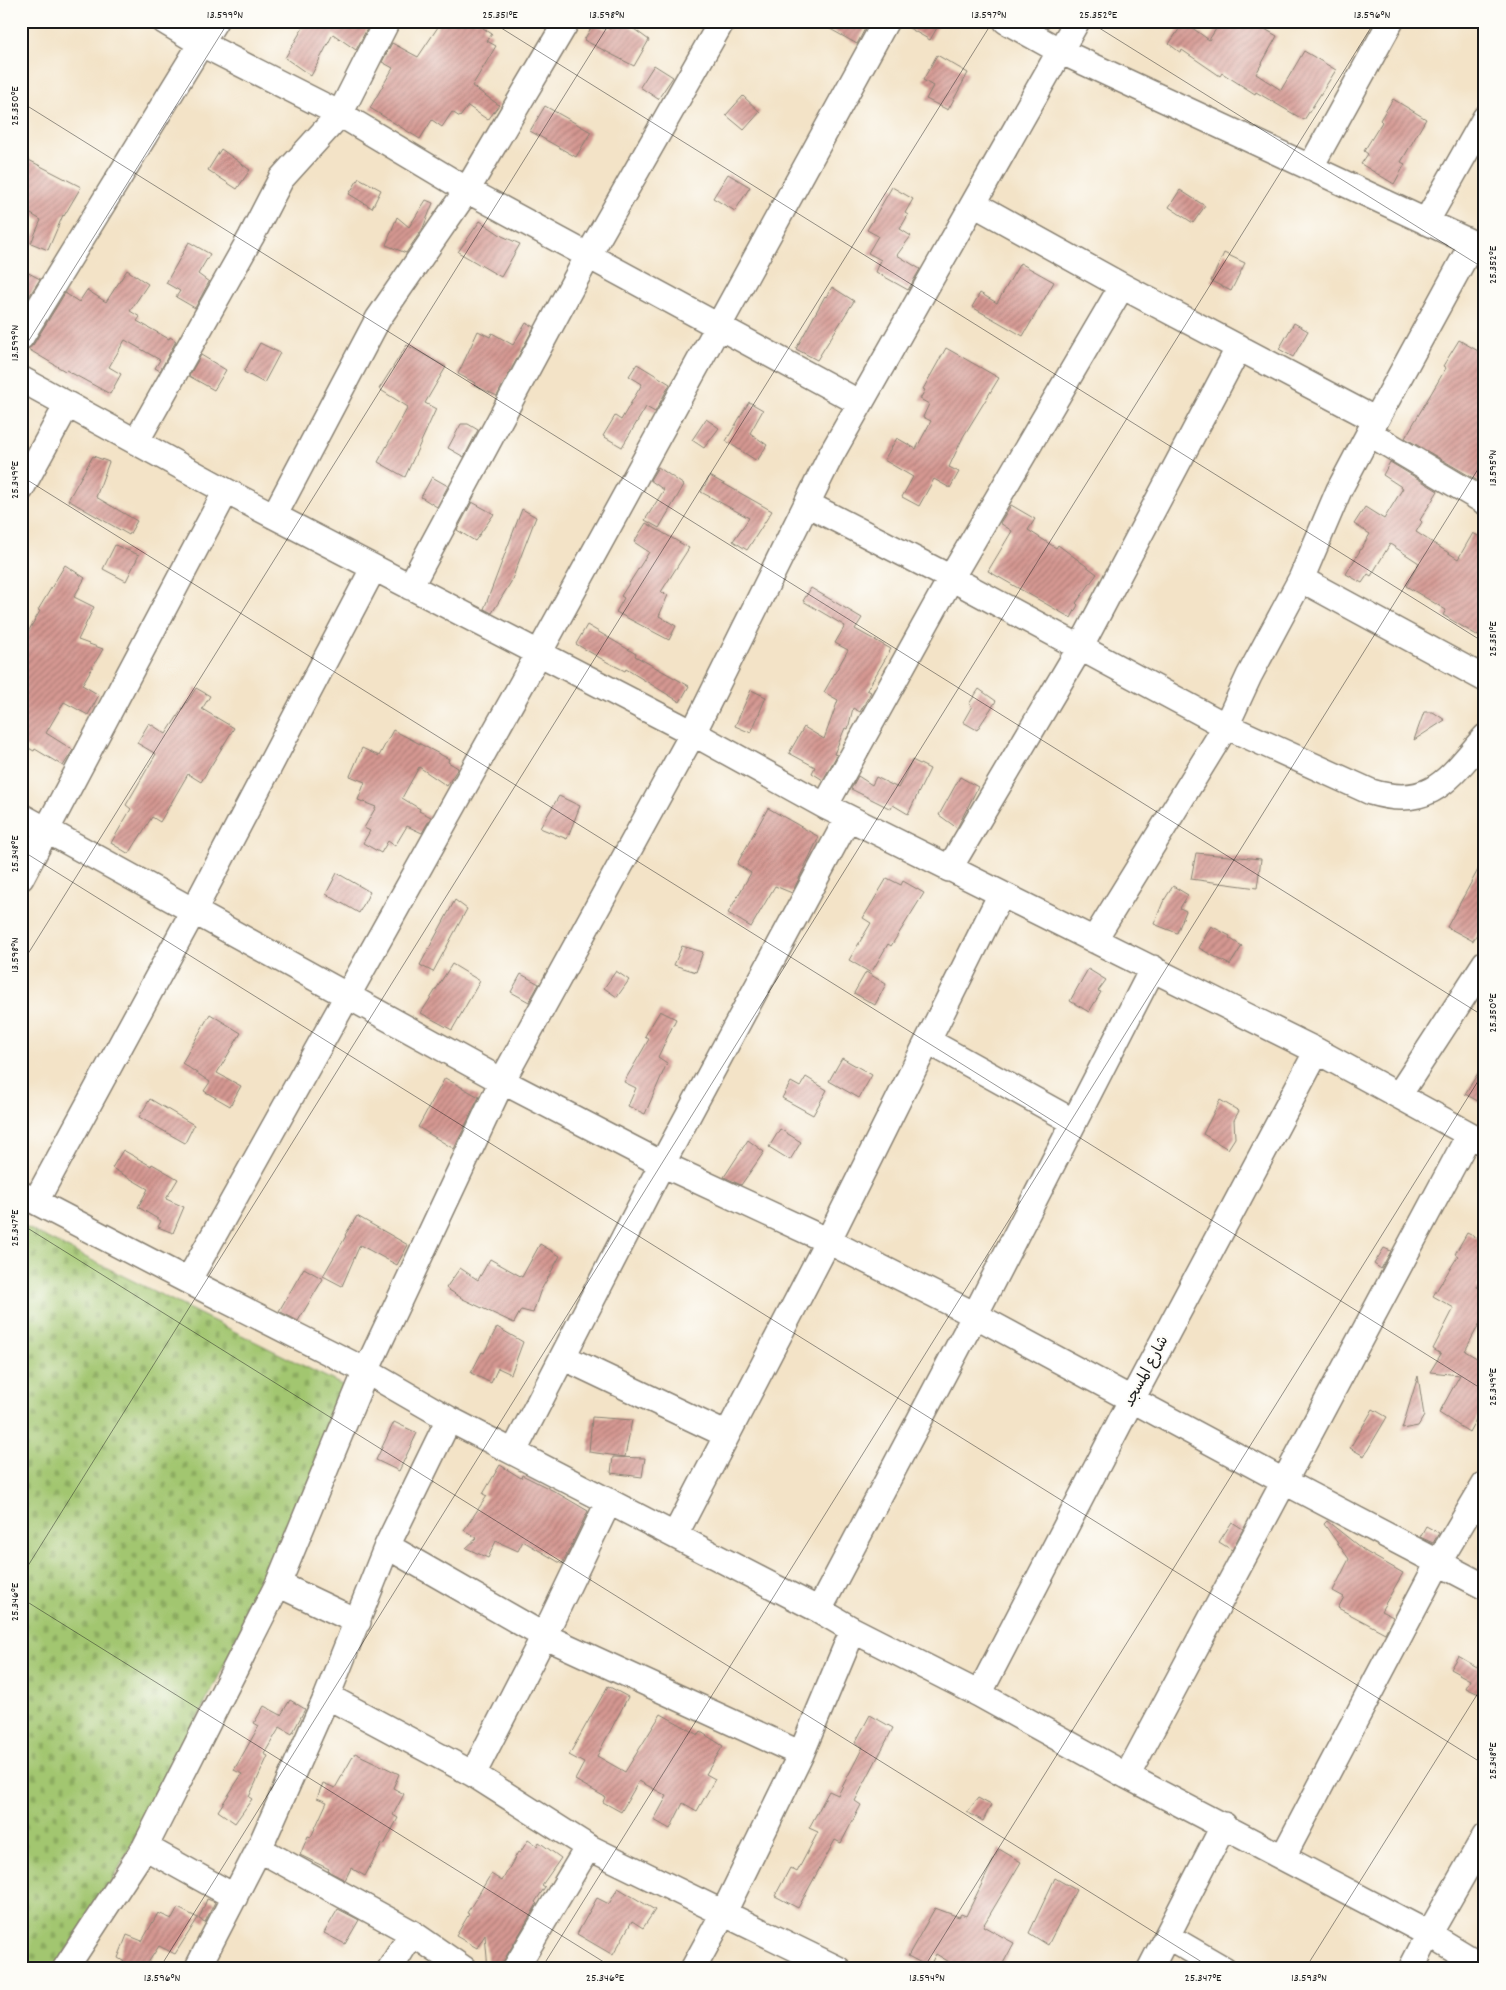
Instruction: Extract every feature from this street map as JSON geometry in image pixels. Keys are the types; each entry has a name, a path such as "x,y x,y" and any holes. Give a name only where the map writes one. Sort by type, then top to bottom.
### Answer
{"street":[{"path":"164,21 202,44 340,114 467,190 860,403"},
{"path":"21,338 215,21"},
{"path":"136,442 252,237 281,179 340,114 387,21"},
{"path":"274,516 378,319 467,190 568,21"},
{"path":"410,587 588,256 722,21"},
{"path":"188,1281 539,653 886,21"},
{"path":"1006,21 1060,51 1478,246 1372,426 1339,490 1301,579 1249,676 1226,726 1094,940"},
{"path":"65,1969 144,1847 278,1584 366,1371 502,1081 693,733 831,455 1077,21"},
{"path":"1310,168 1391,21"},
{"path":"1426,222 1485,118"},
{"path":"974,204 1122,286 1239,347 1372,426 1485,502"},
{"path":"825,806 951,578 1122,286"},
{"path":"949,869 1080,648 1239,347"},
{"path":"21,379 226,491 693,733 825,806 1317,1051 1477,1139 1285,1482 1127,1776"},
{"path":"21,489 67,405"},
{"path":"21,878 226,491"},
{"path":"807,504 951,578 1226,726 1371,792 1389,798 1404,798 1428,793 1444,783 1485,737"},
{"path":"374,569 194,910 29,1198 366,1371 449,1419 514,1451 819,1610 853,1630 979,1694 1127,1776 1429,1934 1485,1968"},
{"path":"1301,579 1485,679"},
{"path":"21,816 502,1081 662,1164 828,1241 975,1315 1485,1587"},
{"path":"514,1451 662,1164 848,818"},
{"path":"675,1535 828,1241 1001,894"},
{"path":"1399,1095 1485,963"},
{"path":"819,1610 975,1315 1153,968"},
{"path":"928,1041 1074,1122"},
{"name":"شارع المسجد","path":"979,1694 1132,1399 1317,1051"},
{"path":"563,1358 727,1435"},
{"path":"197,1969 259,1849 327,1696 387,1546 449,1419"},
{"path":"1283,1857 1438,1563 1485,1484"},
{"path":"473,1774 544,1636 608,1501"},
{"path":"387,1546 544,1636 801,1754"},
{"path":"278,1584 358,1622"},
{"path":"693,1969 723,1914 801,1754 853,1630"},
{"path":"327,1696 473,1774 588,1847 838,1969"},
{"path":"1150,1969 1224,1826"},
{"path":"1411,1969 1485,1836"},
{"path":"144,1847 235,1896"},
{"path":"515,1969 588,1847"},
{"path":"259,1849 412,1932 464,1969"},
{"path":"390,1969 412,1932"},
{"path":"1167,1936 1224,1969"}],"green space":[{"path":"21,1225 352,1390 256,1602 181,1751 110,1885 55,1969 21,1969"}],"building":[{"path":"307,21 371,21 356,50 333,34 311,76 285,58"},
{"path":"442,21 487,21 483,28 492,34 487,41 496,46 472,86 499,105 488,120 468,106 460,117 452,112 442,127 432,120 420,139 370,108 393,68 382,62 392,43 418,57"},
{"path":"616,21 623,21 649,40 634,66 584,40 594,23 605,29 606,27 610,29"},
{"path":"816,21 869,21 857,44"},
{"path":"900,21 941,21 930,40 900,23"},
{"path":"1221,21 1251,21 1277,36 1256,74 1281,90 1304,51 1336,70 1304,120 1256,92 1255,94 1222,73 1220,76 1182,50 1181,53 1169,44 1184,22 1209,40"},
{"path":"937,55 968,73 948,110 926,99 933,86 923,80"},
{"path":"654,65 673,77 658,99 640,87"},
{"path":"743,96 760,112 744,130 726,115"},
{"path":"1393,99 1426,119 1401,162 1405,164 1394,184 1361,164 1368,154 1364,151 1382,122 1380,120"},
{"path":"545,106 591,132 576,157 530,131"},
{"path":"221,149 250,170 237,189 208,170"},
{"path":"21,156 81,187 63,215 48,250 31,243 41,220 21,208"},
{"path":"728,174 750,187 735,211 713,198"},
{"path":"359,178 381,190 372,208 349,194"},
{"path":"892,187 913,199 905,213 908,215 900,229 911,236 897,255 920,269 908,290 876,272 881,260 868,253 878,236 867,230"},
{"path":"1180,190 1205,206 1193,223 1169,207"},
{"path":"426,200 433,203 423,228 406,253 386,245 397,217 409,227"},
{"path":"480,221 502,236 520,244 501,277 458,252"},
{"path":"189,242 210,254 198,274 209,282 195,308 176,297 180,291 166,283"},
{"path":"1224,253 1245,263 1231,291 1211,281"},
{"path":"1020,263 1054,282 1023,336 972,307 980,293 997,303"},
{"path":"21,269 40,279 21,309"},
{"path":"127,270 148,284 130,311 140,317 137,321 176,341 160,371 155,368 160,360 125,340 109,367 121,374 110,394 28,349 33,345 65,293 79,302 87,290 106,302"},
{"path":"832,287 854,301 817,360 796,349 825,296"},
{"path":"526,323 534,327 497,396 474,385 475,383 458,374 478,331 490,337 492,333 513,345"},
{"path":"1294,323 1308,331 1293,357 1279,349"},
{"path":"1459,340 1485,355 1485,485 1405,438 1446,368 1443,366"},
{"path":"260,343 280,353 264,383 244,372"},
{"path":"407,345 446,367 425,403 436,409 405,477 378,462 408,407 379,389"},
{"path":"946,348 999,378 963,437 949,467 959,472 950,488 934,479 919,506 902,497 913,477 884,460 897,438 916,449 931,421 923,417 929,404 920,399 925,390 923,389"},
{"path":"201,355 226,370 214,390 189,376"},
{"path":"637,364 670,384 655,412 646,407 622,447 603,436 615,416 621,420 642,384 629,376"},
{"path":"749,402 763,410 750,433 767,445 757,461 726,441"},
{"path":"706,419 719,428 704,448 692,440"},
{"path":"461,424 468,424 478,430 464,457 448,448"},
{"path":"93,456 109,462 96,497 137,521 129,535 68,500"},
{"path":"1390,462 1438,491 1420,520 1422,522 1416,532 1458,559 1473,533 1485,540 1485,640 1443,615 1446,610 1406,586 1419,563 1390,544 1371,576 1368,574 1362,583 1346,574 1370,534 1354,524 1365,507 1384,519 1403,488 1383,475"},
{"path":"658,467 684,485 659,528 645,520 664,490 650,480"},
{"path":"710,476 772,511 747,550 733,541 749,518 701,492"},
{"path":"432,477 448,486 437,507 421,497"},
{"path":"472,502 494,514 475,541 457,530"},
{"path":"1011,505 1035,519 1028,530 1056,548 1058,545 1097,574 1076,603 1078,605 1071,618 988,571 1012,531 1000,523"},
{"path":"522,509 536,517 511,582 492,613 484,609"},
{"path":"646,523 689,548 661,592 668,595 659,616 676,626 669,640 616,612 624,598 621,596 649,552 634,542"},
{"path":"115,545 139,555 126,581 103,569"},
{"path":"65,565 85,578 74,597 94,607 78,640 103,649 82,685 99,695 88,715 64,702 46,733 73,750 63,766 35,749 34,751 21,744 21,644 40,611 38,610"},
{"path":"811,588 862,618 855,629 891,649 867,690 871,692 860,712 853,708 848,729 845,728 834,754 837,755 823,780 812,773 815,767 789,753 804,727 824,739 838,700 824,692 848,650 835,643 845,626 803,601"},
{"path":"587,625 636,654 635,656 689,686 680,702 626,669 625,671 607,662 576,644"},
{"path":"196,688 210,696 202,709 234,728 201,782 188,774 160,822 152,817 129,854 111,843 131,809 126,805 156,754 137,743 149,723 166,734"},
{"path":"979,689 996,701 977,730 963,722 972,706 969,704"},
{"path":"751,690 766,697 751,733 735,726"},
{"path":"1424,712 1433,712 1445,720 1414,740"},
{"path":"393,730 449,759 448,762 458,768 447,786 419,767 402,798 420,809 419,811 431,817 422,833 407,826 395,846 388,841 381,853 363,843 370,831 364,828 376,807 358,800 365,782 350,776 362,748 379,756"},
{"path":"912,760 930,769 908,814 893,805 891,809 851,789 858,776 872,785 876,777 898,788"},
{"path":"960,777 978,787 957,828 939,815"},
{"path":"559,796 580,806 567,839 540,828"},
{"path":"768,808 819,837 792,893 775,886 751,927 728,913 751,873 737,864"},
{"path":"1196,853 1261,859 1257,888 1191,879"},
{"path":"1485,857 1485,919 1473,941 1447,927"},
{"path":"337,873 370,892 359,913 326,894"},
{"path":"887,878 901,885 903,881 924,893 891,946 888,944 871,973 849,960 871,923 863,918"},
{"path":"1173,886 1188,895 1180,908 1186,911 1177,933 1154,924 1163,902"},
{"path":"455,900 467,909 433,972 420,965"},
{"path":"1211,926 1230,936 1229,938 1242,946 1230,965 1199,948"},
{"path":"682,946 703,952 696,972 674,965"},
{"path":"452,964 480,981 452,1030 421,1013"},
{"path":"1088,969 1106,980 1098,991 1101,992 1089,1012 1070,1001"},
{"path":"616,971 629,980 617,997 604,988"},
{"path":"866,972 886,984 875,1005 854,993"},
{"path":"521,974 539,984 529,1002 511,992"},
{"path":"660,1011 676,1019 658,1057 667,1063 645,1114 628,1106 636,1088 624,1082 649,1039 645,1036"},
{"path":"210,1014 241,1033 217,1073 241,1086 230,1106 204,1091 210,1082 182,1063"},
{"path":"842,1058 872,1075 859,1098 829,1081"},
{"path":"1485,1062 1485,1105 1465,1094"},
{"path":"806,1077 827,1090 813,1115 782,1098 791,1082 800,1087"},
{"path":"445,1078 479,1097 454,1149 418,1127"},
{"path":"150,1099 194,1125 185,1143 139,1117"},
{"path":"1220,1100 1239,1111 1234,1120 1235,1138 1228,1149 1203,1134"},
{"path":"780,1129 801,1142 790,1160 769,1147"},
{"path":"748,1140 764,1152 741,1185 724,1177"},
{"path":"123,1150 178,1179 166,1199 184,1207 173,1233 158,1227 161,1221 138,1207 148,1189 112,1168"},
{"path":"357,1216 408,1245 397,1265 360,1245 342,1286 323,1276"},
{"path":"1467,1233 1485,1242 1485,1272 1477,1287 1485,1292 1485,1313 1465,1351 1485,1363 1485,1403 1469,1432 1439,1413 1460,1375 1430,1372 1441,1354 1433,1349 1454,1308 1433,1296 1458,1256 1455,1254"},
{"path":"540,1244 560,1256 540,1292 533,1313 521,1310 514,1323 463,1299 446,1288 460,1268 478,1280 490,1259 522,1277"},
{"path":"1384,1248 1391,1251 1381,1269 1374,1264"},
{"path":"304,1268 323,1279 298,1321 279,1311"},
{"path":"497,1327 523,1342 511,1374 498,1368 491,1383 471,1373"},
{"path":"1418,1376 1424,1416 1418,1426 1402,1429"},
{"path":"1373,1409 1387,1417 1364,1456 1350,1448"},
{"path":"592,1417 632,1420 625,1457 589,1452"},
{"path":"394,1422 417,1433 399,1471 376,1460"},
{"path":"613,1457 645,1458 642,1477 611,1473"},
{"path":"500,1465 521,1478 522,1475 554,1491 588,1511 562,1564 523,1541 518,1551 496,1541 488,1558 466,1548 477,1538 464,1530 487,1496 483,1494"},
{"path":"1327,1521 1366,1552 1403,1573 1381,1611 1393,1617 1385,1633 1338,1608 1344,1597 1333,1591 1349,1559 1324,1524"},
{"path":"1232,1522 1243,1529 1232,1550 1219,1542"},
{"path":"1426,1526 1439,1533 1433,1543 1420,1537"},
{"path":"1485,1652 1485,1697 1466,1688 1470,1680 1450,1669 1458,1656 1477,1667"},
{"path":"608,1686 628,1697 597,1756 625,1772 661,1714 699,1735 701,1732 723,1746 706,1774 715,1779 697,1811 683,1803 670,1829 654,1820 667,1796 639,1781 621,1812 603,1802 605,1797 575,1780 584,1763 569,1755"},
{"path":"290,1700 305,1709 292,1734 280,1727 264,1754 268,1756 249,1797 252,1799 235,1823 218,1811 242,1774 234,1770 259,1726 254,1723 264,1706 281,1715"},
{"path":"870,1715 893,1728 855,1801 861,1805 841,1843 835,1840 798,1908 775,1896 790,1868 797,1872 818,1832 809,1828 829,1791 838,1795 863,1747 855,1743"},
{"path":"355,1753 399,1774 393,1788 404,1794 393,1815 398,1818 365,1876 351,1868 345,1880 328,1871 329,1869 300,1855 308,1836 311,1837 327,1802 317,1798 323,1783 335,1788"},
{"path":"978,1798 991,1805 983,1821 967,1812"},
{"path":"528,1840 537,1846 539,1842 561,1858 542,1885 545,1887 535,1902 537,1904 503,1962 501,1969 488,1969 485,1935 477,1948 456,1936 469,1914 467,1913 491,1874 502,1881 518,1852 520,1853"},
{"path":"999,1849 1021,1862 983,1926 1014,1943 1000,1969 961,1969 936,1954 929,1967 908,1956 935,1908 959,1917 961,1914 966,1916"},
{"path":"1055,1878 1076,1890 1048,1945 1029,1933"},
{"path":"618,1888 655,1910 643,1928 632,1921 613,1955 577,1934 597,1898 609,1904"},
{"path":"207,1899 215,1902 205,1922 199,1919"},
{"path":"178,1908 198,1918 175,1954 159,1946 144,1969 136,1969 118,1958 127,1935 142,1941 158,1913 172,1919"},
{"path":"338,1909 359,1920 345,1944 324,1933"}]}
